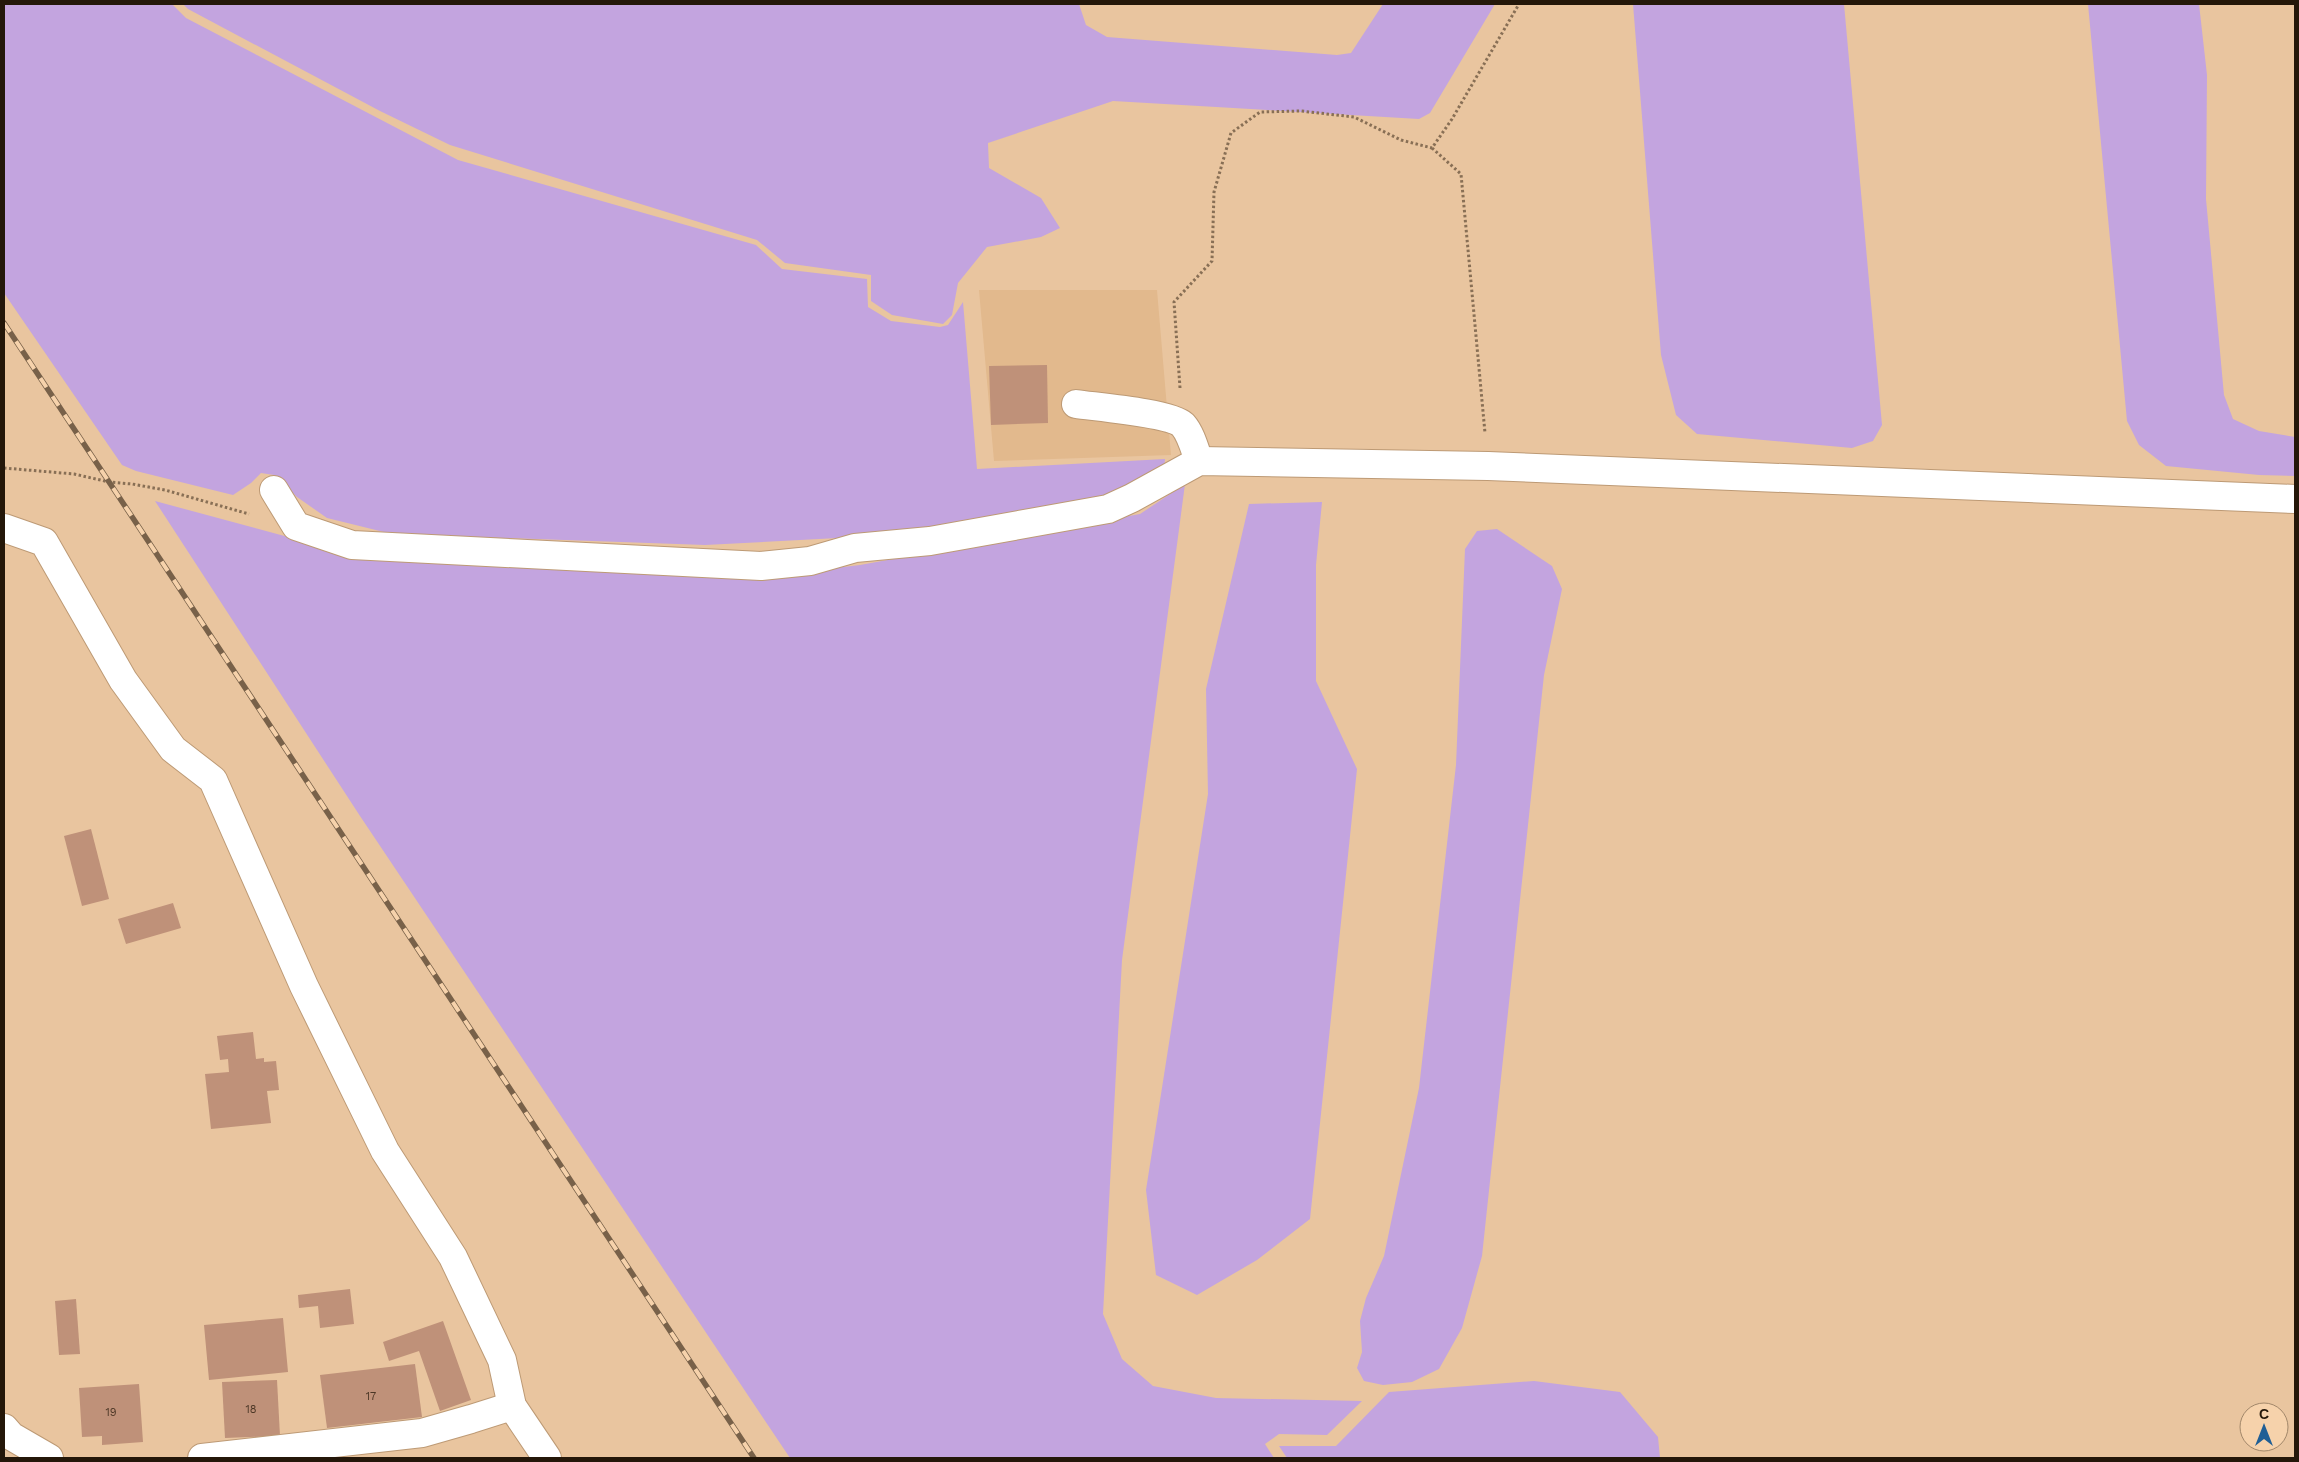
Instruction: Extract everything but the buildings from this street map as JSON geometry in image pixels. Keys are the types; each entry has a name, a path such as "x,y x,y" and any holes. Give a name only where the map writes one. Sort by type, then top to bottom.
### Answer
{"street":[{"path":"1076,404 1168,418 1182,425 1190,437 1199,461"},
{"path":"274,490 296,526 352,545 761,566 810,562 855,548 930,541 1108,509 1199,461 1488,466 2295,499"},
{"path":"4,528 44,542 123,680 173,749 213,780 304,986 385,1151 452,1257 502,1360 512,1406 547,1458"},
{"path":"202,1458 422,1432 472,1420 512,1406"},
{"path":"4,1428 11,1436 49,1458"}],"path":[{"path":"1432,148 1452,119 1519,4"},
{"path":"1182,425 1174,302 1212,261 1214,192 1231,133 1260,112 1300,111 1354,117 1401,140 1432,148 1461,174 1488,466"},
{"path":"4,468 74,474 109,482 165,490 296,526"}],"shaded area":[{"path":"4,4 172,4 186,18 458,160 756,245 782,269 867,279 868,307 891,321 940,327 948,325 963,302 977,469 1165,459 1164,472 1125,489 1072,505 876,536 705,545 392,534 327,518 297,497 274,475 261,473 251,483 233,495 136,471 122,465 4,293"},
{"path":"183,4 1079,4 1086,25 1107,37 1337,55 1351,53 1383,4 1495,4 1430,113 1419,119 1113,101 988,143 989,168 1041,198 1060,228 1041,237 987,247 958,283 952,315 943,324 892,315 871,301 871,275 785,263 757,240 450,145 380,111 188,9"},
{"path":"1633,4 1844,4 1882,425 1873,441 1852,448 1697,434 1676,415 1661,355"},
{"path":"2088,4 2199,4 2207,75 2206,199 2224,395 2233,419 2259,431 2295,437 2295,476 2259,475 2166,466 2139,445 2127,421"},
{"path":"979,290 1157,290 1171,455 994,461"},
{"path":"1185,484 1122,960 1103,1314 1122,1359 1153,1386 1216,1398 1362,1401 1327,1435 1279,1434 1265,1444 1274,1458 790,1458 360,816 155,501 314,544 470,566 777,575 860,565 1140,514"},
{"path":"1322,502 1316,565 1316,681 1357,769 1310,1219 1257,1260 1197,1295 1156,1275 1146,1190 1208,794 1206,689 1249,504"},
{"path":"1497,529 1552,566 1562,589 1544,675 1482,1256 1462,1328 1439,1369 1412,1382 1383,1385 1364,1381 1357,1368 1362,1352 1360,1321 1366,1298 1384,1256 1419,1088 1456,765 1465,549 1477,531"},
{"path":"1534,1381 1620,1392 1658,1437 1660,1458 1287,1458 1279,1446 1336,1446 1389,1392"}],"railway":[{"path":"4,323 754,1458"}]}
